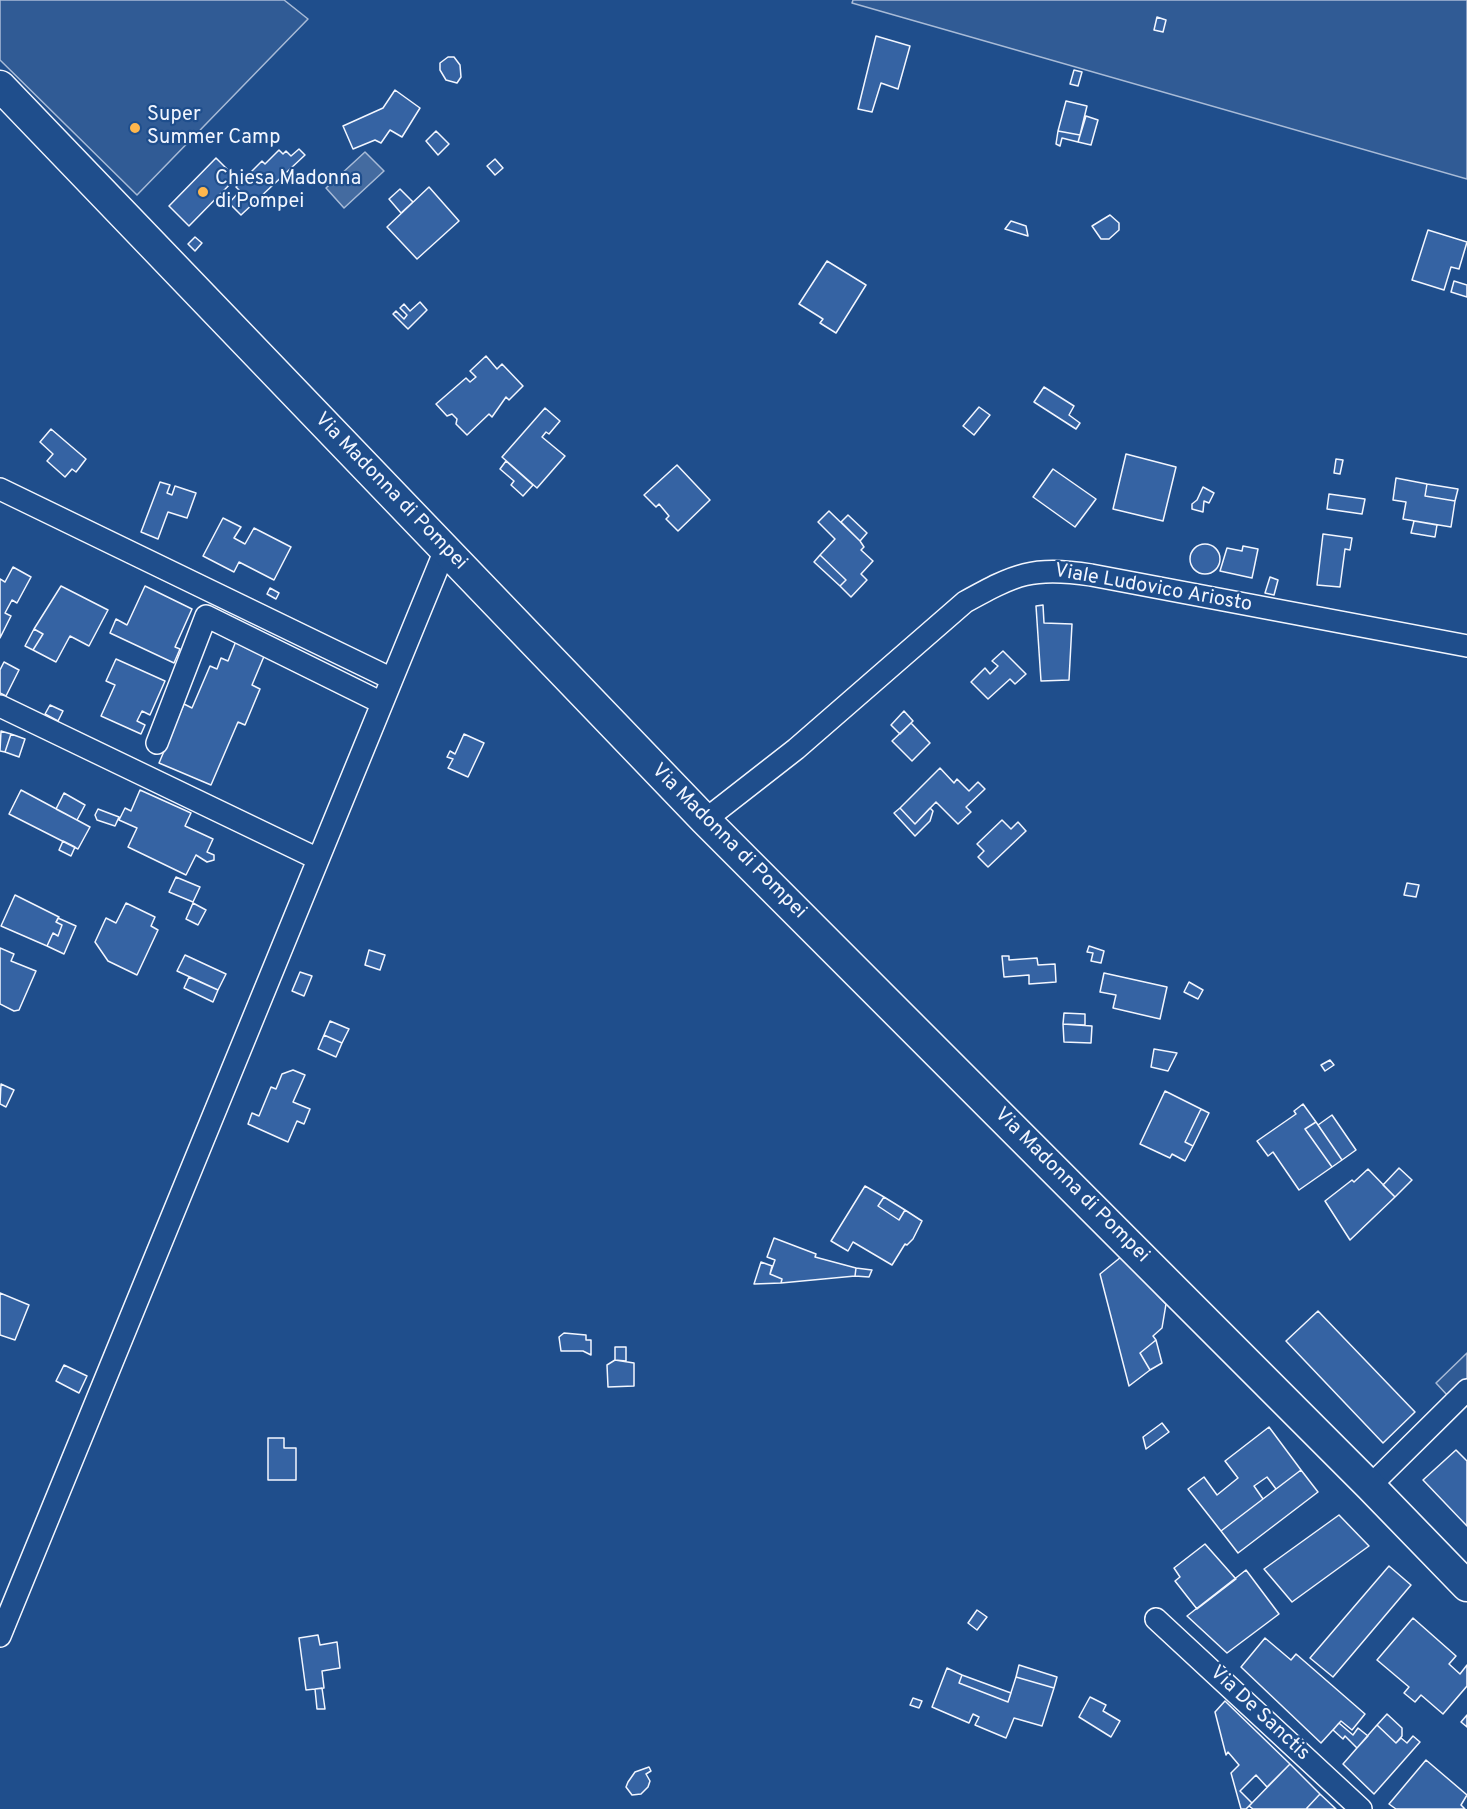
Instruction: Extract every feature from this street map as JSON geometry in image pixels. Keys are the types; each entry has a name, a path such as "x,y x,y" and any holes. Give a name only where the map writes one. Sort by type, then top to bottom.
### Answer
{"street":[{"name":"Via Madonna di Pompei","path":"0,86 705,820 1467,1586"},
{"path":"0,489 392,679"},
{"path":"0,1636 445,549"},
{"name":"Viale Ludovico Ariosto","path":"705,820 796,749 964,602 995,586 1031,572 1060,570 1091,575 1467,645"},
{"path":"157,743 207,616 382,703"},
{"path":"0,706 318,859"},
{"path":"1370,1486 1467,1390"},
{"name":"Via De Sanctis","path":"1156,1619 1361,1809"}],"shaded area":[{"name":"Super Summer Camp","path":"0,0 284,0 308,19 137,195 0,60"},
{"path":"853,0 1467,0 1467,179 852,3"},
{"path":"365,152 384,171 344,208 326,188"},
{"path":"1467,1353 1467,1378 1448,1396 1436,1383"}],"building":[{"path":"1157,17 1166,20 1163,32 1154,30"},
{"path":"876,36 910,46 898,89 881,83 872,112 858,109"},
{"path":"448,57 454,57 460,65 461,77 457,83 446,80 440,70 440,63"},
{"path":"1074,70 1082,72 1078,86 1070,84"},
{"path":"395,90 420,108 402,137 390,130 381,143 375,140 353,149 343,126 383,108"},
{"path":"1066,101 1087,106 1080,135 1058,131"},
{"path":"1086,116 1098,120 1091,145 1078,142"},
{"path":"436,131 449,144 438,155 426,141"},
{"path":"1058,131 1080,135 1078,142 1062,138 1060,146 1056,144"},
{"path":"299,149 305,155 241,215 229,203 240,191 236,187 262,161 265,164 279,150 283,154 286,151 291,156"},
{"name":"Chiesa Madonna di Pompei","path":"216,158 236,178 189,226 169,206"},
{"path":"495,159 503,168 495,175 487,166"},
{"path":"429,187 459,221 417,259 387,227"},
{"path":"400,189 413,202 401,213 389,199"},
{"path":"1110,215 1119,223 1119,230 1109,239 1101,239 1092,226"},
{"path":"1011,221 1026,226 1028,236 1005,229"},
{"path":"1428,230 1467,242 1459,269 1451,267 1444,290 1412,280"},
{"path":"195,237 202,243 195,251 188,244"},
{"path":"827,261 866,285 836,333 820,323 823,319 799,304"},
{"path":"1454,281 1467,285 1467,297 1451,292"},
{"path":"420,302 427,310 408,329 393,314 396,311 404,319 407,315 400,308 404,304 410,311"},
{"path":"486,356 497,369 502,364 523,386 509,400 506,397 492,417 489,414 467,435 456,424 457,419 452,414 447,416 436,404 466,378 470,382 476,377 470,371"},
{"path":"1044,387 1074,406 1069,415 1080,423 1076,429 1034,402"},
{"path":"979,407 990,415 974,435 963,426"},
{"path":"545,408 560,421 549,434 546,432 542,437 565,456 537,488 502,457"},
{"path":"51,429 86,459 76,472 72,469 65,477 47,461 53,454 40,442"},
{"path":"1126,454 1176,467 1163,521 1113,509"},
{"path":"1336,459 1343,460 1340,474 1334,473"},
{"path":"506,461 533,485 523,496 511,485 514,481 500,469"},
{"path":"677,465 710,500 678,531 666,519 669,516 659,504 656,507 644,495"},
{"path":"1053,469 1096,499 1075,527 1033,497"},
{"path":"1396,478 1427,484 1425,496 1455,501 1451,527 1403,519 1406,502 1393,500"},
{"path":"160,482 170,485 167,493 172,495 175,486 196,493 187,518 168,512 158,539 141,532"},
{"path":"1427,484 1458,489 1455,501 1425,496"},
{"path":"1203,487 1214,493 1209,503 1204,501 1203,512 1192,509 1192,504 1197,500"},
{"path":"1329,494 1365,499 1362,514 1327,509"},
{"path":"829,511 860,541 864,547 861,550 873,561 861,574 867,580 851,597 840,586 846,580 820,555 835,539 818,522"},
{"path":"848,515 867,533 860,541 841,522"},
{"path":"223,518 241,527 234,538 245,544 254,528 291,547 274,580 239,562 234,572 203,556"},
{"path":"1414,521 1437,525 1435,537 1411,533"},
{"path":"1323,534 1352,538 1350,550 1345,549 1340,587 1317,585"},
{"path":"1205,544 1216,548 1220,559 1216,570 1205,574 1194,570 1190,559 1194,548"},
{"path":"1243,546 1258,549 1252,578 1220,571 1227,548 1242,551"},
{"path":"820,555 846,580 840,586 814,562"},
{"path":"13,567 31,577 17,603 12,600 5,613 11,616 0,638 0,579 5,582"},
{"path":"1270,577 1278,580 1274,595 1265,593"},
{"path":"61,586 108,610 89,646 70,636 56,662 33,650 43,634 34,629"},
{"path":"145,586 192,609 175,647 180,649 174,663 110,633 116,619 127,625"},
{"path":"270,588 279,593 276,599 267,594"},
{"path":"1043,605 1044,623 1072,624 1069,680 1041,681 1036,606"},
{"path":"34,629 43,634 33,650 25,646"},
{"path":"236,641 265,654 252,685 260,689 245,725 238,722 211,785 159,763 184,704 192,708 210,666 217,669 221,658 228,661"},
{"path":"1003,651 1026,674 1015,684 1010,679 988,699 971,682 985,668 990,674 998,666 992,661"},
{"path":"116,659 165,681 150,715 142,711 137,721 145,725 141,734 101,716 115,685 106,681"},
{"path":"4,662 19,670 6,696 0,693 0,670"},
{"path":"50,705 63,711 58,721 45,714"},
{"path":"904,711 913,721 900,734 891,725"},
{"path":"911,723 930,743 912,761 892,741"},
{"path":"1,731 11,734 5,752 0,751"},
{"path":"11,734 25,739 19,757 5,752"},
{"path":"464,734 484,743 468,777 448,768 453,759 447,757 450,751 455,754"},
{"path":"940,768 954,783 957,779 969,791 978,782 985,789 966,807 971,812 958,824 936,802 915,824 900,808"},
{"path":"21,790 90,827 78,849 9,814"},
{"path":"140,790 191,813 185,826 213,839 207,852 214,855 214,860 207,862 196,855 186,875 128,847 137,828 119,820 125,808 131,811"},
{"path":"64,793 85,805 77,820 56,809"},
{"path":"900,808 915,824 930,808 933,811 930,821 915,836 894,813"},
{"path":"98,809 119,817 115,826 97,820 95,815"},
{"path":"1002,820 1011,829 1018,822 1026,831 988,867 978,857 984,851 977,844"},
{"path":"63,841 75,847 71,856 59,850"},
{"path":"176,877 200,887 193,902 169,892"},
{"path":"1407,883 1419,885 1416,897 1404,895"},
{"path":"15,895 59,917 56,922 62,925 58,936 53,933 47,946 1,926"},
{"path":"126,903 155,917 151,926 158,930 137,975 108,961 95,942 106,918 116,923"},
{"path":"193,903 206,910 198,925 186,919"},
{"path":"58,918 76,926 64,954 47,946 53,933 58,936 62,925 56,922"},
{"path":"1089,946 1104,951 1101,963 1091,961 1093,953 1087,952"},
{"path":"0,948 14,954 11,961 36,971 19,1010 14,1011 0,1004"},
{"path":"369,950 385,955 380,970 365,965"},
{"path":"185,955 226,974 218,990 177,971"},
{"path":"1002,956 1009,956 1009,960 1037,958 1038,965 1055,964 1056,982 1029,984 1029,975 1004,977"},
{"path":"300,972 312,976 304,996 292,991"},
{"path":"1104,973 1167,987 1160,1019 1113,1008 1116,995 1100,992"},
{"path":"189,977 218,990 213,1002 184,988"},
{"path":"1189,982 1203,990 1198,999 1184,992"},
{"path":"1064,1013 1085,1014 1085,1025 1063,1024"},
{"path":"330,1021 349,1029 342,1043 324,1035"},
{"path":"1063,1024 1092,1026 1091,1043 1064,1042"},
{"path":"324,1035 342,1043 336,1057 318,1049"},
{"path":"1154,1049 1177,1053 1168,1071 1151,1067"},
{"path":"1330,1060 1334,1065 1325,1071 1321,1065"},
{"path":"293,1070 305,1075 293,1102 310,1109 304,1124 297,1121 288,1142 248,1124 252,1113 259,1116 271,1087 276,1089 282,1074"},
{"path":"1,1084 14,1090 6,1107 0,1104"},
{"path":"1165,1091 1201,1109 1185,1142 1193,1146 1185,1161 1172,1154 1170,1158 1140,1144"},
{"path":"1303,1104 1316,1122 1305,1129 1332,1167 1299,1190 1273,1152 1268,1156 1257,1141 1296,1114 1294,1111"},
{"path":"1201,1109 1209,1113 1193,1146 1185,1142"},
{"path":"1332,1115 1356,1150 1342,1160 1318,1125"},
{"path":"1316,1122 1342,1160 1332,1167 1305,1129"},
{"path":"1399,1168 1412,1180 1395,1197 1383,1185"},
{"path":"1368,1169 1395,1197 1350,1240 1325,1201 1352,1180 1354,1182"},
{"path":"865,1186 884,1197 878,1206 899,1220 905,1210 922,1221 913,1239 907,1245 905,1244 892,1265 853,1242 848,1251 831,1241"},
{"path":"884,1197 905,1210 899,1220 878,1206"},
{"path":"774,1238 816,1254 815,1257 856,1268 855,1276 781,1283 782,1279 770,1274 775,1260 767,1257"},
{"path":"1121,1257 1166,1304 1162,1328 1153,1336 1156,1340 1140,1353 1150,1370 1129,1386 1100,1274"},
{"path":"761,1262 772,1266 770,1274 782,1279 781,1283 754,1284"},
{"path":"856,1268 872,1270 869,1277 855,1276"},
{"path":"0,1293 29,1305 15,1340 0,1335"},
{"path":"1318,1311 1415,1412 1383,1443 1286,1341"},
{"path":"564,1333 586,1335 586,1340 591,1340 591,1355 583,1351 561,1351 559,1337"},
{"path":"1156,1340 1162,1363 1150,1370 1140,1353"},
{"path":"615,1347 626,1347 626,1361 615,1360"},
{"path":"615,1360 634,1363 634,1386 608,1387 607,1365"},
{"path":"64,1365 87,1376 79,1393 56,1381"},
{"path":"1162,1423 1169,1432 1146,1449 1143,1437"},
{"path":"1269,1427 1301,1470 1276,1489 1267,1477 1254,1486 1263,1499 1221,1531 1188,1489 1204,1477 1217,1495 1238,1478 1225,1461"},
{"path":"268,1438 284,1438 284,1448 296,1448 296,1480 268,1480"},
{"path":"1456,1450 1467,1461 1467,1526 1423,1480"},
{"path":"1301,1470 1318,1492 1238,1553 1221,1531"},
{"path":"1339,1515 1369,1546 1292,1602 1264,1569"},
{"path":"1205,1544 1236,1579 1197,1609 1175,1581 1180,1577 1174,1568"},
{"path":"1389,1566 1411,1585 1333,1677 1310,1658"},
{"path":"1246,1570 1279,1614 1227,1653 1187,1616"},
{"path":"977,1610 987,1617 977,1630 968,1623"},
{"path":"1413,1618 1456,1656 1449,1664 1460,1674 1467,1665 1467,1686 1443,1714 1421,1695 1415,1702 1404,1693 1409,1687 1377,1660"},
{"path":"318,1635 320,1645 337,1642 340,1668 322,1671 324,1688 306,1690 299,1638"},
{"path":"1265,1638 1291,1660 1296,1654 1365,1714 1352,1730 1341,1721 1321,1743 1241,1667"},
{"path":"1019,1665 1057,1677 1054,1688 1016,1677"},
{"path":"947,1668 962,1675 959,1683 1008,1702 1016,1677 1054,1688 1042,1726 1014,1718 1006,1738 975,1725 979,1717 973,1714 969,1723 932,1707"},
{"path":"962,1675 1011,1693 1008,1702 959,1683"},
{"path":"322,1688 325,1709 317,1709 315,1689"},
{"path":"1090,1697 1106,1705 1103,1711 1120,1721 1111,1737 1079,1717"},
{"path":"913,1698 922,1701 919,1708 910,1705"},
{"path":"1225,1701 1290,1764 1267,1787 1256,1775 1240,1791 1252,1803 1246,1809 1241,1809 1231,1773 1239,1765 1228,1752 1226,1755 1215,1712"},
{"path":"1387,1714 1402,1728 1402,1736 1396,1743 1377,1725"},
{"path":"1467,1715 1467,1727 1461,1722"},
{"path":"1339,1723 1353,1735 1358,1728 1368,1736 1357,1748 1345,1736 1343,1739 1333,1730"},
{"path":"1377,1725 1396,1743 1401,1738 1407,1743 1413,1736 1420,1742 1374,1794 1343,1764"},
{"path":"1426,1760 1467,1795 1461,1805 1465,1809 1396,1809 1389,1804"},
{"path":"1290,1764 1320,1794 1306,1809 1253,1809 1249,1806"},
{"path":"649,1767 651,1771 646,1774 650,1781 648,1787 641,1794 632,1795 626,1787 628,1782 635,1772"},
{"path":"1320,1794 1336,1809 1306,1809"}],"place":[{"name":"Super Summer Camp","path":"135,128"},
{"name":"Chiesa Madonna di Pompei","path":"203,192"}]}
